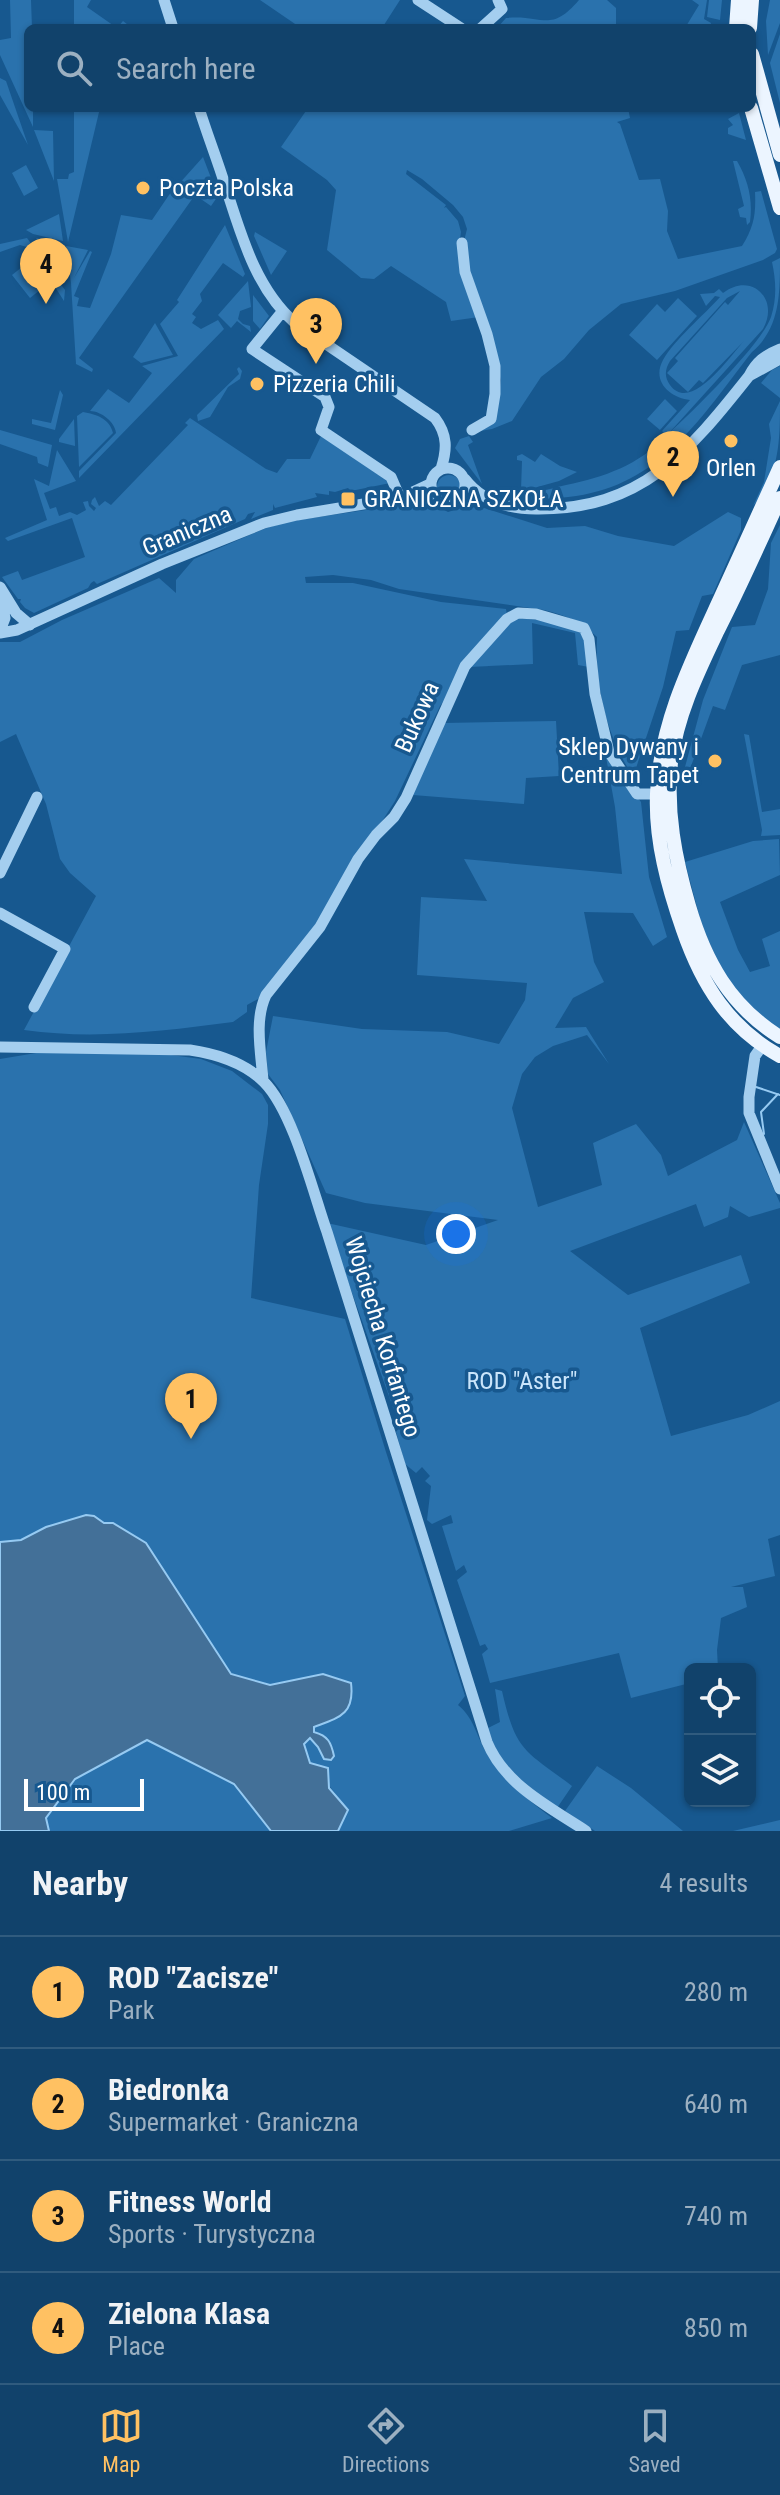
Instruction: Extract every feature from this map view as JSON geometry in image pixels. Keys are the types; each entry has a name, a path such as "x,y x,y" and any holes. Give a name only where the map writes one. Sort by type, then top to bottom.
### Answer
{"main road":[{"path":"736,24 738,0"},
{"path":"750,24 752,0"},
{"path":"756,68 780,155"},
{"path":"752,112 780,208"},
{"path":"780,467 715,623 675,743 670,777 672,834 693,918 712,967 740,1005 780,1037"},
{"path":"780,498 688,668 662,746 657,794 658,830 664,863 690,951 700,974 719,1006 762,1046 780,1056"}],"street":[{"path":"164,0 172,24"},
{"path":"418,0 455,24"},
{"path":"485,24 502,9 498,0"},
{"path":"200,112 246,249 282,312 428,413 441,426 446,453 461,475 471,488 494,502"},
{"path":"462,243 465,272 495,366 491,419 472,430"},
{"path":"282,312 252,349 325,397 329,407 321,430 391,477 400,498"},
{"path":"461,475 446,468 436,473 430,484 437,499 545,509 610,500 628,493 647,482 697,439 754,366 765,355 780,349"},
{"path":"749,376 780,359"},
{"path":"441,469 446,453"},
{"path":"453,502 465,491 461,475"},
{"name":"Graniczna","path":"400,498 430,484"},
{"name":"Graniczna","path":"0,632 30,625 162,564 264,523 400,498 437,499"},
{"path":"0,589 16,613 30,625"},
{"path":"0,589 5,618 0,632"},
{"name":"Bukowa","path":"263,1080 260,1029 261,1005 266,995 320,927 358,859 394,817 406,798 465,666 507,619 518,613 536,614 584,628 589,639 595,694 609,752 637,794 657,794"},
{"path":"0,873 37,797"},
{"path":"0,913 65,949 34,1007"},
{"path":"762,1046 755,1056 749,1113 780,1189"},
{"name":"Wojciecha Korfantego","path":"0,1047 190,1050 214,1054 233,1061 263,1080 274,1094 283,1110 327,1232 495,1761 536,1799 586,1831"}],"green space":[{"path":"10,0 31,0 32,24 24,24 24,107 0,55 0,40 11,38"},
{"path":"74,0 91,0 87,7 111,24 74,24"},
{"path":"260,0 400,0 385,24 295,24"},
{"path":"579,0 607,0 616,8 616,24 501,24 506,18 519,17 553,20"},
{"path":"692,0 707,0 704,19 711,24 687,24 699,5"},
{"path":"709,0 722,0 720,20 707,17"},
{"path":"770,0 780,0 780,23 768,55 766,21"},
{"path":"780,34 780,103 770,63"},
{"path":"0,78 6,81 28,145 0,95"},
{"path":"26,112 33,112 33,127"},
{"path":"74,112 99,112 68,242 57,179 68,179 69,174 74,172"},
{"path":"305,112 629,112 630,118 617,122 639,180 660,179 668,211 667,231 678,259 742,246 753,220 755,192 761,191 777,249 763,260 675,291 621,304 541,377 512,421 480,431 497,406 501,380 475,296 464,241 467,229 463,217 453,205 407,170 406,174 446,205 444,208 458,221 461,232 459,246 479,317 451,321 446,302 391,266 374,279 361,278 327,250 336,190 281,147"},
{"path":"739,113 746,140 728,134 728,128 733,125 728,119"},
{"path":"34,130 53,131 54,181"},
{"path":"203,157 218,196 211,206 195,195 79,358 93,369 92,372 76,364 66,246 88,250 74,278 92,252 74,296 79,298 77,306 90,308 111,254 121,215 152,220 169,195"},
{"path":"733,161 737,161 749,190 751,214 747,225 746,218 740,217 738,209 744,206"},
{"path":"26,165 38,188 24,196 12,173"},
{"path":"59,214 63,241 26,230"},
{"path":"225,225 245,274 243,277 223,263 200,294 202,301 192,314 196,317 192,323 201,329 218,320 224,329 79,478 79,471 116,433 107,418 90,411 108,389 129,403 152,373 142,366 178,356 160,324 179,302 177,300"},
{"path":"255,232 287,251 271,275 254,236"},
{"path":"27,238 65,290 64,301 30,248 20,245 0,252 0,244"},
{"path":"36,238 63,244 67,280 66,280"},
{"path":"780,258 779,298 768,332 701,417 663,456 642,472 591,493 529,500 518,491 521,490 522,461 517,460 517,456 522,454 535,462 541,454 577,472 559,481 523,491 534,492 607,474 633,462 656,446 667,436 662,431 690,400 676,396 665,388 659,375 663,360 720,297 715,296 706,306 700,294 714,293 719,289 723,293 743,285 752,287 765,299 767,318 763,329 669,433 725,377 765,329 771,317 775,283 772,262","holes":["740,291 728,305 725,302 675,358 678,361 667,373 688,392 679,392 667,379 666,370 670,361 727,298","744,341 710,380 688,392 699,380 703,383"]},
{"path":"22,267 40,290 30,298 12,275"},
{"path":"248,281 251,307 240,311 238,319 250,326 251,332 237,321 231,328 218,315"},
{"path":"253,295 269,316 260,329 253,321"},
{"path":"678,298 697,316 657,360 629,335 657,304 665,312"},
{"path":"155,323 173,355 141,363 133,357"},
{"path":"780,366 780,398 761,383"},
{"path":"239,367 242,371 240,379 228,387 210,417 198,421 197,415 239,374"},
{"path":"60,390 63,395 55,430 32,424 32,419 51,423"},
{"path":"665,399 677,411 660,430 647,419"},
{"path":"780,401 777,456 769,482 753,506 764,482 771,438 769,424"},
{"path":"83,412 102,418 113,433 79,467 77,416"},
{"path":"190,418 266,469 277,473 287,459 310,459 321,436 395,482 351,491 348,488 329,491 329,495 315,493 317,497 275,508 273,504 273,510 251,519 255,512 248,514 245,519 97,584 94,581 88,588 34,613 25,608 2,577 18,571 22,580 85,557 72,518 8,541 5,538 47,520 34,479 49,486 57,450 76,481 44,493 50,509 56,507 59,516 70,512 77,515 86,510 83,502 88,501 94,511 96,508 91,504 95,497 99,506 105,501 111,505 188,425 185,423"},
{"path":"74,419 75,446 59,442 59,439"},
{"path":"0,430 52,445 48,467 38,463 37,457 0,444"},
{"path":"469,436 473,442 468,445 482,484 455,448 460,439"},
{"path":"449,475 458,478 461,487 458,496 449,499 440,496 437,487 440,478"},
{"path":"427,501 448,512 481,507 547,528 585,526 618,536 674,546 728,512 741,518 741,530 713,594 702,596 689,630 676,631 663,687 633,777 616,744 604,710 598,675 597,637 579,623 544,610 399,589 371,580 333,575 305,577 306,583 353,583 441,602 506,609 507,615 440,706 395,801 319,920 258,999 247,1005 247,1012 233,1022 155,1031 77,1034 24,1030 96,896 70,873 60,859 46,804 16,734 0,742 0,642 20,642 62,620 159,578 176,593 176,580 194,559 266,528 291,521"},
{"path":"780,525 780,655 742,665 725,710 713,706 690,769 685,767 703,700 732,627 755,625 768,589 771,543"},
{"path":"517,618 557,622 576,628 587,641 589,667 578,665 575,633 532,623 533,664 467,667 488,640"},
{"path":"556,721 559,776 526,778 524,804 413,795 444,723"},
{"path":"744,734 749,735 762,812 780,809 780,835 761,836"},
{"name":"ROD \"Aster\"","path":"606,757 641,802 649,877 667,937 653,946 633,913 584,912 594,962 604,982 573,998 555,1028 586,1027 609,1064 587,1035 553,1046 535,1057 522,1074 512,1108 538,1207 602,1185 593,1143 636,1124 661,1155 668,1176 737,1140 744,1122 780,1203 780,1208 749,1217 730,1206 728,1217 704,1227 696,1204 570,1251 628,1295 741,1255 750,1283 640,1328 671,1436 748,1415 780,1401 780,1535 768,1539 775,1576 731,1587 743,1587 747,1607 721,1618 718,1663 684,1663 684,1685 631,1698 619,1653 490,1683 482,1654 488,1649 485,1644 480,1646 457,1580 467,1572 464,1565 456,1571 442,1526 453,1523 451,1515 432,1524 427,1520 431,1486 425,1481 430,1476 422,1467 416,1473 405,1464 396,1432 400,1427 327,1223 426,1245 498,1220 365,1203 326,1193 280,1090 268,1074 266,1052 273,1016 362,1029 447,1032 499,1044 525,1000 527,983 417,975 421,897 487,901 464,859 622,874"},
{"path":"779,839 780,875 720,902 750,972 770,966 762,939 780,931 780,1031 731,991 702,926 685,862 753,841"},
{"path":"36,1053 156,1053 201,1059 232,1071 262,1094 268,1105 268,1124 259,1185 251,1298 345,1319 465,1696 458,1705 468,1715 486,1752 500,1772 552,1818 509,1831 338,1831 347,1810 310,1763 304,1744 309,1737 324,1759 314,1727 323,1674 270,1685 230,1674 146,1543 113,1523 104,1523 86,1515 46,1527 21,1540 0,1542 0,1059"},
{"path":"495,1689 502,1691 512,1727 525,1748 572,1786 557,1808 524,1785 499,1762 486,1729 500,1722"},
{"path":"147,1740 234,1784 271,1831 42,1831 39,1820 70,1777"},
{"path":"597,1766 631,1788 683,1831 595,1831 565,1811"},
{"path":"780,1820 780,1831 733,1831"}],"shaded area":[{"path":"86,1515 104,1523 113,1523 146,1543 231,1674 270,1685 323,1674 351,1683 350,1702 343,1714 314,1727 314,1732 323,1735 330,1743 334,1756 331,1760 324,1759 310,1738 304,1744 310,1763 328,1768 329,1788 348,1810 338,1831 271,1831 234,1784 147,1740 75,1779 46,1818 49,1831 0,1831 0,1542 21,1540 46,1527"}],"waterway":[{"path":"756,1087 780,1095"},
{"path":"764,1134 761,1112 778,1094"}],"place":[{"name":"Poczta Polska","path":"143,188"},
{"name":"Zielona Klasa","path":"46,304"},
{"name":"Fitness World","path":"316,364"},
{"name":"Pizzeria Chili","path":"257,384"},
{"name":"Orlen","path":"731,441"},
{"name":"Biedronka","path":"673,497"},
{"name":"GRANICZNA SZKOŁA","path":"348,499"},
{"name":"Sklep Dywany i Centrum Tapet","path":"715,761"},
{"name":"ROD \"Zacisze\"","path":"191,1439"}]}
